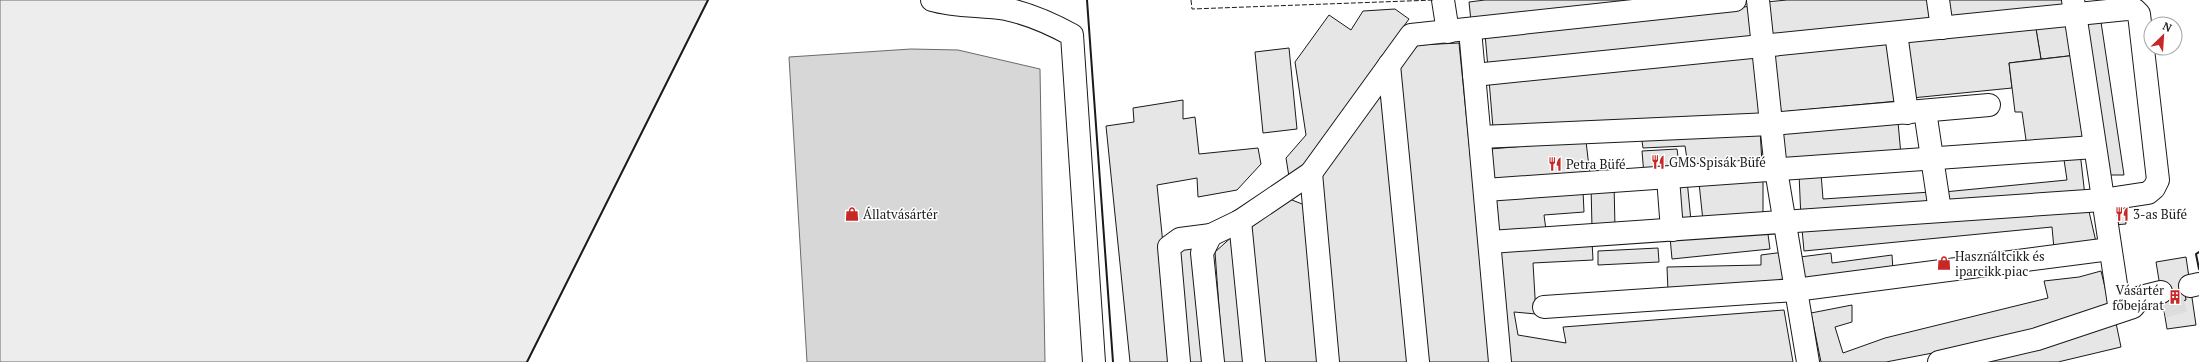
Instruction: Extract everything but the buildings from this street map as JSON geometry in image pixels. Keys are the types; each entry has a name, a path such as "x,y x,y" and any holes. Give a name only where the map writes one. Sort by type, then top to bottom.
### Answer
{"lane":[{"path":"932,0 947,4 1005,9 1044,19 1072,35 1094,362"},
{"path":"1443,0 1448,32"},
{"path":"1179,362 1169,247 1180,239 1211,235 1240,221 1311,173 1411,35 1470,30 1735,0"},
{"path":"1758,0 1776,170 1808,362"},
{"path":"1938,0 1942,28"},
{"path":"1474,76 1942,28 2074,7 2136,10 2139,14 2158,180 2154,188 2148,193 2102,200 1490,242"},
{"path":"2074,7 2110,249 2126,309"},
{"path":"1470,30 1500,362"},
{"path":"1896,33 1916,112 1933,159 1940,211"},
{"path":"1389,65 1418,362"},
{"path":"1480,137 1771,124 1988,105"},
{"path":"1485,190 2094,147"},
{"path":"1311,173 1328,362"},
{"path":"1668,178 1672,230"},
{"path":"1240,221 1254,362"},
{"path":"1211,235 1202,252 1213,362"},
{"path":"1544,307 1795,290 2110,249"},
{"path":"1939,362 2037,339 2126,309 2143,311 2162,299"}],"shaded area":[{"path":"0,0 708,0 527,362 0,362"},
{"path":"911,49 958,50 1040,69 1045,362 807,362 789,57"}],"tunnel":[{"path":"2163,307 2192,299"}],"fence":[{"path":"1191,0 1192,9 1434,0"}],"wall":[{"path":"527,362 708,0"},
{"path":"1087,0 1113,362"},
{"path":"2199,252 2196,254 2199,269"}],"place":[{"name":"GMS Spisák Büfé","path":"1658,162"},
{"name":"Petra Büfé","path":"1555,164"},
{"name":"Állatvásártér","path":"852,214"},
{"name":"3-as Büfé","path":"2122,214"},
{"name":"Használtcikk és iparcikk piac","path":"1944,263"},
{"name":"Vásártér főbejárat","path":"2175,297"}]}
